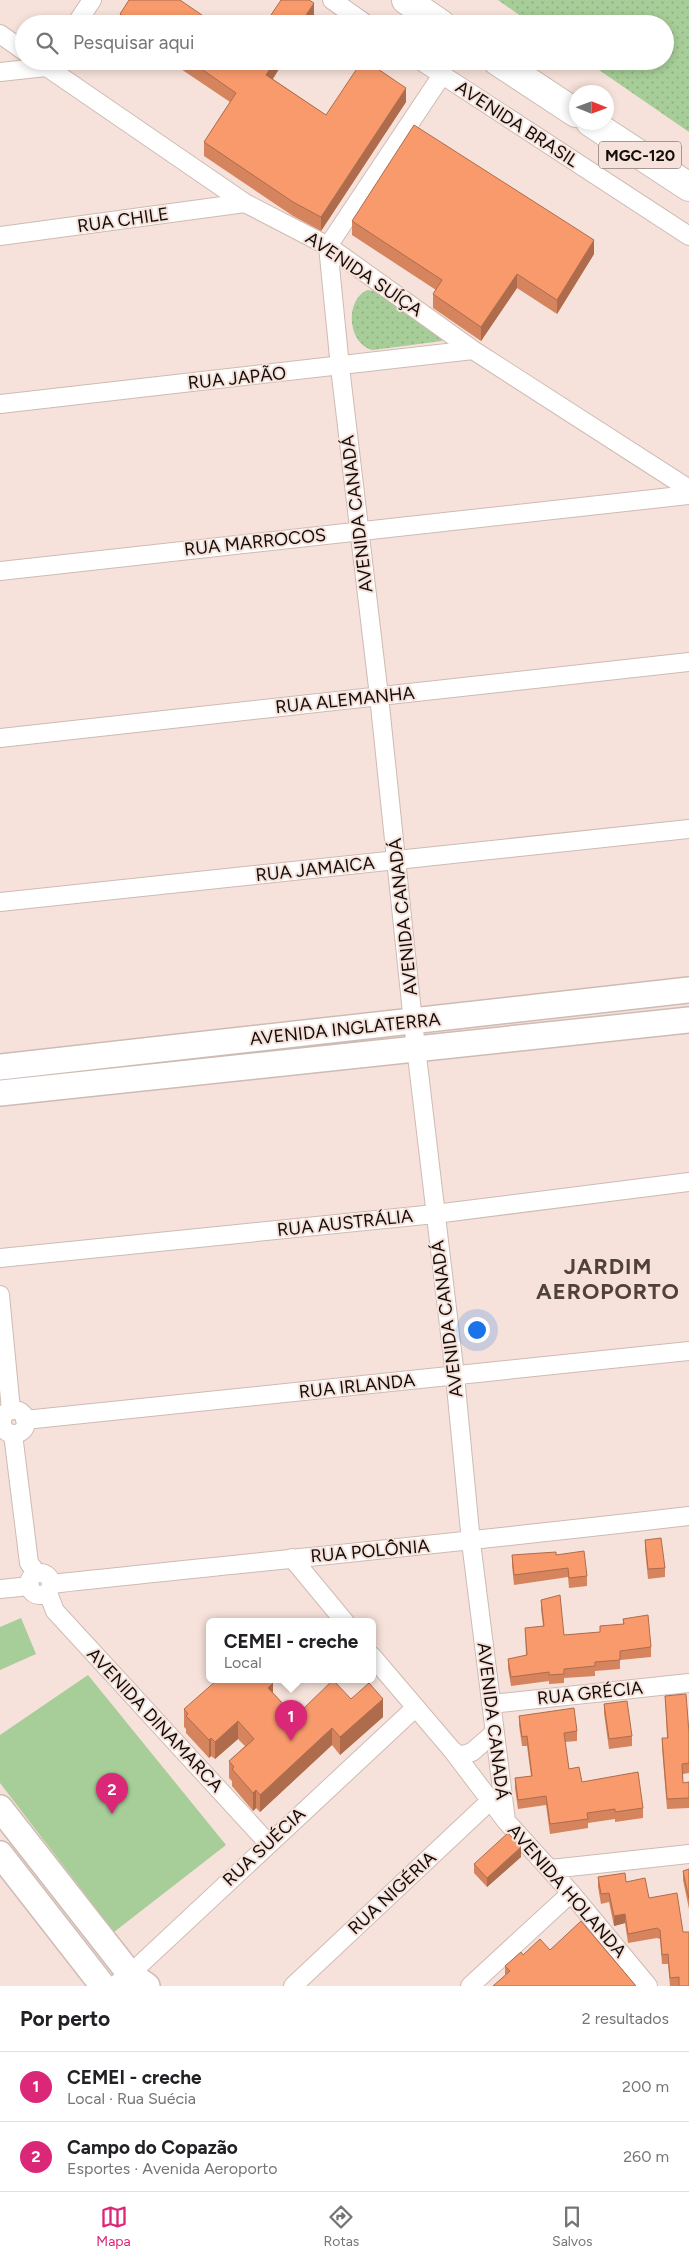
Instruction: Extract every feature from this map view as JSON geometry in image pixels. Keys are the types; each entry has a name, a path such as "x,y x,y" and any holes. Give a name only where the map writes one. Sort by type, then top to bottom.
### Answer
{"main road":[{"path":"406,0 428,15"},
{"path":"511,70 569,108"},
{"name":"MGC-120","path":"602,130 689,187"}],"street":[{"path":"82,15 92,0"},
{"path":"332,0 353,15"},
{"path":"0,34 15,45"},
{"path":"0,72 15,69"},
{"name":"AVENIDA SUÍÇA","path":"54,70 246,203 328,246 473,350 689,489"},
{"name":"AVENIDA BRASIL","path":"434,70 689,236"},
{"path":"328,246 442,75"},
{"name":"RUA CHILE","path":"0,236 246,203"},
{"name":"AVENIDA CANADÁ","path":"328,246 340,367 380,696 413,1022 454,1376 471,1542 506,1820"},
{"name":"RUA JAPÃO","path":"0,404 340,367 365,362 473,350"},
{"name":"RUA MARROCOS","path":"0,570 689,495"},
{"name":"RUA ALEMANHA","path":"0,738 689,662"},
{"name":"RUA JAMAICA","path":"0,902 689,830"},
{"name":"AVENIDA INGLATERRA","path":"0,1067 689,990"},
{"name":"AVENIDA INGLATERRA","path":"0,1093 689,1020"},
{"name":"RUA AUSTRÁLIA","path":"0,1258 435,1214 689,1182"},
{"path":"0,1295 10,1422 29,1563 33,1580"},
{"name":"RUA IRLANDA","path":"10,1422 689,1351"},
{"name":"RUA POLÔNIA","path":"50,1589 292,1558 471,1542 689,1516"},
{"path":"292,1558 342,1618"},
{"path":"0,1590 33,1580 44,1574 49,1577 50,1589"},
{"name":"AVENIDA DINAMARCA","path":"50,1589 55,1611 268,1843"},
{"name":"AVENIDA HOLANDA","path":"376,1661 452,1750 506,1820 571,1893 648,1986"},
{"name":"RUA GRÉCIA","path":"491,1704 689,1683"},
{"name":"RUA SUÉCIA","path":"130,1982 268,1843 415,1708"},
{"path":"452,1750 460,1756 472,1752 494,1733"},
{"name":"RUA NIGÉRIA","path":"293,1986 490,1800"},
{"path":"0,1808 130,1982"},
{"path":"0,1854 103,1986"},
{"path":"550,1870 689,1854"},
{"path":"470,1986 571,1893"}],"green space":[{"path":"498,0 689,0 689,132 599,70 674,70 674,15 519,15"},
{"path":"367,290 375,291 442,336 442,341 373,350 365,346 358,340 354,332 352,312 355,303"},
{"path":"21,1618 36,1654 0,1670 0,1627"},
{"path":"88,1675 226,1845 114,1932 0,1783 0,1735"}],"building":[{"path":"129,0 180,0 202,15 121,15 120,14"},
{"path":"281,0 309,0 314,3 306,15 271,15"},
{"path":"203,70 269,70 266,75 326,115 356,70 379,70 406,88 321,217 293,202 204,142 236,93"},
{"path":"414,125 594,240 557,300 517,274 481,327 433,294 442,280 352,221"},
{"path":"661,1538 665,1568 648,1569 645,1540"},
{"path":"584,1551 587,1576 569,1578 568,1568 514,1575 512,1555 556,1552 556,1555"},
{"path":"560,1595 564,1635 600,1632 600,1626 624,1624 623,1619 648,1615 651,1647 620,1651 620,1660 595,1662 595,1666 564,1669 564,1674 549,1675 549,1672 511,1677 508,1659 527,1655 525,1628 544,1626 541,1600"},
{"path":"214,1683 273,1683 268,1688 287,1708 291,1705 294,1709 297,1706 301,1711 330,1683 336,1683 351,1699 369,1683 383,1699 340,1737 332,1728 260,1795 256,1790 253,1793 232,1769 234,1767 229,1761 254,1739 238,1721 215,1742 211,1738 209,1740 186,1716 188,1714 184,1709"},
{"path":"686,1694 689,1763 682,1764 683,1783 689,1782 689,1798 667,1799 662,1738 668,1738 665,1696"},
{"path":"627,1701 632,1736 609,1739 604,1704"},
{"path":"574,1708 577,1731 564,1733 569,1769 579,1767 582,1782 638,1772 643,1808 587,1813 588,1819 550,1824 546,1796 518,1800 515,1778 532,1776 527,1736 522,1737 519,1716"},
{"path":"508,1833 521,1847 487,1878 474,1864"},
{"path":"689,1869 689,1899 683,1871"},
{"path":"625,1873 626,1882 645,1878 649,1898 677,1893 683,1932 689,1932 689,1986 679,1986 679,1977 670,1978 668,1954 662,1955 660,1930 657,1928 628,1934 625,1914 614,1916 609,1893 601,1894 598,1877"},
{"path":"581,1921 636,1986 493,1986 510,1971 505,1966 521,1952 523,1955 540,1939 550,1950"}],"place":[{"name":"CEMEI - creche","path":"291,1741"},
{"name":"Campo do Copazão","path":"112,1814"}],"district":[{"name":"JARDIM AEROPORTO","path":"608,1278"}]}
